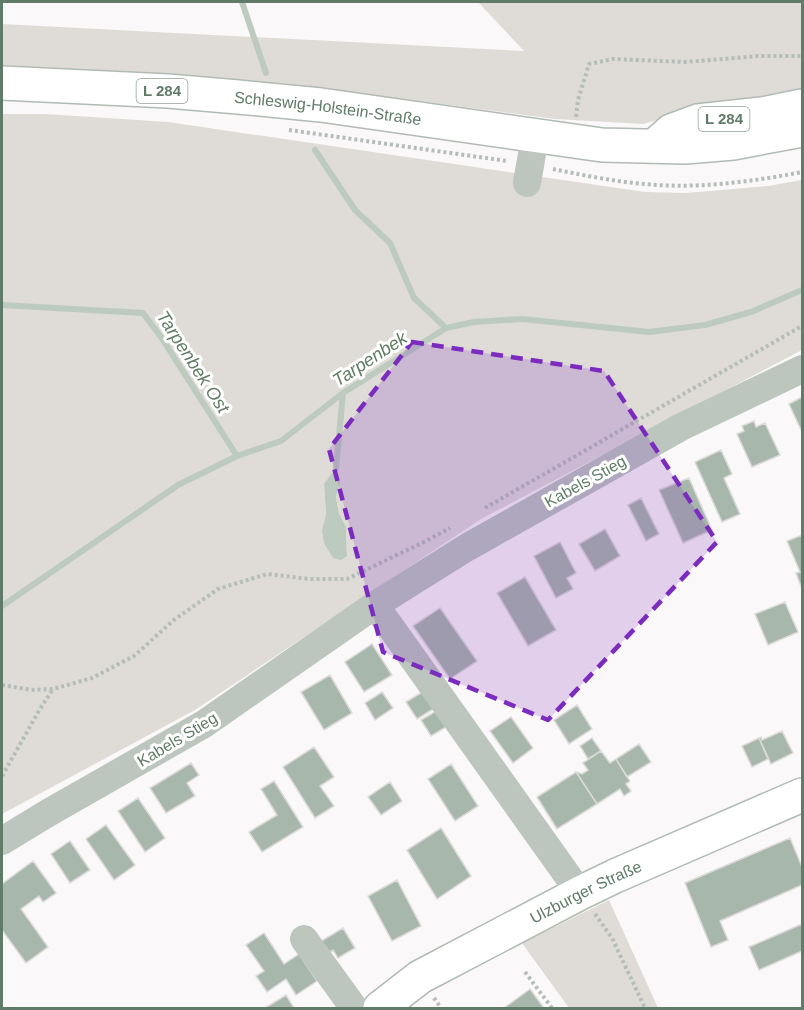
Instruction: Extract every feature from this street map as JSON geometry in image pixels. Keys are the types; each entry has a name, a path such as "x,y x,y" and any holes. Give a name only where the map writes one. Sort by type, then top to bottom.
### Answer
{"main road":[{"name":"Schleswig-Holstein-Straße","path":"2,83 168,91 321,105 531,161 572,141 602,145 686,147 723,144 802,130"},
{"name":"L 284","path":"652,147 671,130 698,121 762,114 802,106"},
{"name":"Schleswig-Holstein-Straße","path":"652,147 676,162 704,168 775,160 802,154"},
{"name":"Ulzburger Straße","path":"380,1008 420,977 584,900 615,876 802,795"}],"street":[{"name":"Kabels Stieg","path":"2,841 204,724 375,605 466,548 681,427 802,369"},
{"path":"375,605 584,900"},
{"path":"304,939 354,1008"}],"path":[{"path":"572,141 578,100 589,64 613,59 685,62 758,56 802,56"},
{"path":"279,128 375,143 531,161 627,183 692,186 768,179 802,172"},
{"path":"478,512 802,326"},
{"path":"2,685 31,690 53,689 93,678 134,656 174,620 218,589 267,574 310,579 347,579 458,524"},
{"path":"2,776 53,689"},
{"path":"584,900 612,938 645,1008"},
{"path":"525,972 552,1008"}],"highlighted area":[{"path":"412,342 604,371 717,542 548,720 383,652 329,449"}],"shaded area":[{"path":"478,2 802,2 802,95 695,109 643,124 555,119 319,88 2,65 2,24 524,51"},
{"path":"2,114 44,114 168,122 645,192 687,193 768,186 802,180 802,350 481,519 195,710 2,814","holes":["324,484 340,484 336,497 339,513 346,527 347,555 322,530 326,514"]},
{"path":"336,468 340,484 336,497 339,513 346,527 347,556 341,560 333,558 324,543 322,530 326,514 324,484"},
{"path":"609,900 658,1008 569,1008 522,943"}],"building":[{"path":"802,397 802,432 789,404"},
{"path":"754,421 756,427 765,423 780,455 752,467 737,434 744,431 742,426"},
{"path":"721,450 732,474 724,478 740,514 722,522 695,462"},
{"path":"689,478 712,530 683,543 659,490"},
{"path":"641,498 659,534 646,541 628,505"},
{"path":"605,529 620,556 595,571 579,544"},
{"path":"802,535 802,589 796,573 800,572 787,541"},
{"path":"560,542 576,573 567,578 573,589 556,598 534,556"},
{"path":"525,577 556,630 528,646 497,593"},
{"path":"785,602 798,632 768,645 755,614"},
{"path":"440,608 477,661 450,679 413,626"},
{"path":"372,644 392,675 364,692 345,662"},
{"path":"330,675 352,713 324,730 301,692"},
{"path":"424,691 435,708 417,719 406,702"},
{"path":"382,692 393,708 375,720 365,703"},
{"path":"577,705 592,729 569,744 554,720"},
{"path":"436,711 446,727 431,736 421,720"},
{"path":"511,717 533,748 513,763 490,731"},
{"path":"782,731 793,753 771,764 759,738 761,737 762,740"},
{"path":"592,738 601,751 588,759 580,746"},
{"path":"759,738 768,759 752,767 742,746"},
{"path":"639,744 651,762 627,777 616,759"},
{"path":"314,747 334,777 320,786 334,806 315,818 283,767"},
{"path":"601,751 610,763 616,759 630,781 626,784 631,791 624,796 620,789 597,804 576,772 582,774 588,770 583,763"},
{"path":"191,763 199,775 187,783 195,796 166,813 150,788"},
{"path":"451,764 478,806 455,821 428,779"},
{"path":"576,772 597,804 557,829 537,797"},
{"path":"274,781 303,827 262,852 249,832 277,815 261,789"},
{"path":"390,782 402,801 381,815 368,797"},
{"path":"138,798 165,838 145,852 118,811"},
{"path":"106,825 135,865 114,880 86,839"},
{"path":"441,828 471,876 437,899 407,850"},
{"path":"790,838 802,867 802,885 720,921 728,940 711,947 685,883"},
{"path":"70,841 90,870 70,883 51,854"},
{"path":"33,861 56,893 43,902 39,896 21,909 48,947 26,963 2,930 2,884"},
{"path":"397,880 421,926 392,941 368,896"},
{"path":"802,924 802,951 759,970 749,947"},
{"path":"343,928 355,948 338,958 333,950 325,955 318,943"},
{"path":"264,933 284,964 299,954 317,981 296,995 286,979 267,992 256,976 264,971 246,945"},
{"path":"530,989 544,1008 504,1008"},
{"path":"286,995 294,1008 265,1008"}],"waterway":[{"path":"242,2 266,73"},
{"path":"315,150 355,210 390,243 414,298 446,328"},
{"name":"Tarpenbek","path":"2,606 178,485 237,456 281,441 343,393 446,328 474,322 522,319 649,332 705,325 751,312 802,290"},
{"name":"Tarpenbek Ost","path":"2,305 143,313 161,337 237,456"},
{"path":"336,468 343,393"}]}
